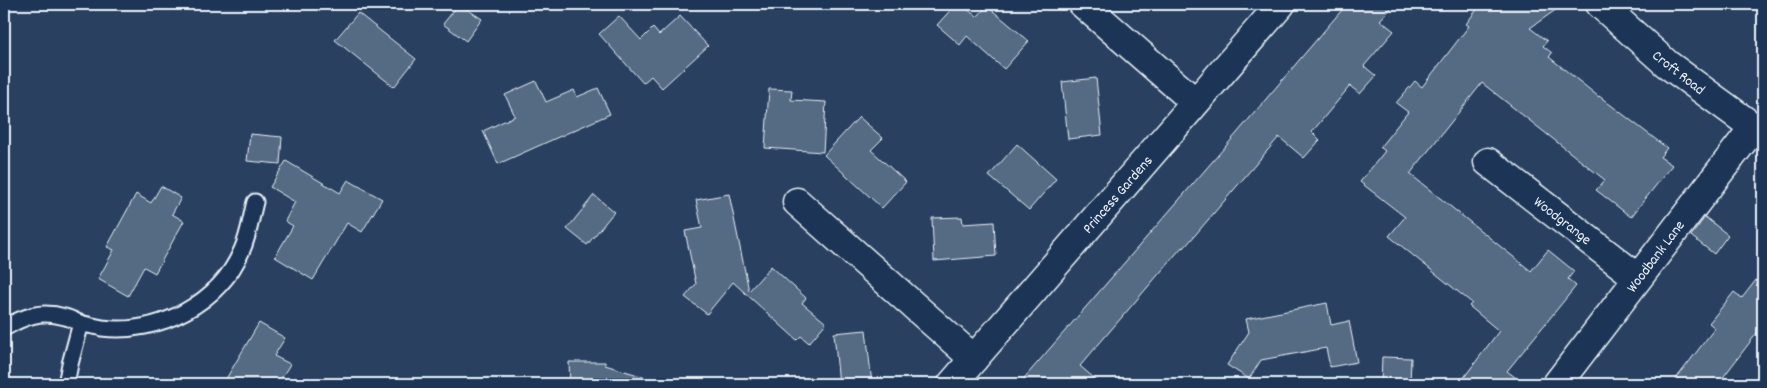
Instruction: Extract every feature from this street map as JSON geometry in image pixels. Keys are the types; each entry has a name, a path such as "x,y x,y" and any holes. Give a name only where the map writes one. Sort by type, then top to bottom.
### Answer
{"street":[{"path":"1084,4 1195,102"},
{"name":"Princess Gardens","path":"952,384 1282,4"},
{"name":"Croft Road","path":"1602,4 1667,64 1758,131"},
{"name":"Woodbank Lane","path":"1557,384 1638,278 1758,131"},
{"name":"Woodgrange","path":"1488,162 1638,278"},
{"path":"797,202 974,359"}],"lane":[{"path":"4,328 24,317 37,314 67,317 81,324 103,328 147,326 168,320 188,310 220,284 232,268 243,249 255,202"},
{"path":"66,384 81,324"}],"building":[{"path":"459,4 482,19 466,41 443,24"},
{"path":"956,4 961,4 977,17 987,6 1029,41 1004,69 967,36 960,45 937,25"},
{"path":"1347,4 1395,4 1380,20 1394,31 1364,66 1376,76 1360,94 1350,86 1312,132 1320,140 1304,158 1279,137 1080,366 1101,384 1019,384 1232,139"},
{"path":"1481,4 1564,4 1530,28 1547,41 1543,46 1552,53 1549,57 1667,148 1660,157 1672,165 1631,217 1596,190 1605,180 1482,83 1410,174 1531,271 1548,250 1574,271 1568,279 1576,286 1507,371 1524,384 1459,384 1499,331 1469,306 1472,303 1389,236 1405,217 1360,182 1385,151 1380,147 1408,112 1396,103 1415,81 1422,87 1469,26 1466,24"},
{"path":"358,13 416,59 394,87 335,40"},
{"path":"619,16 641,40 653,28 659,35 680,16 708,46 662,88 651,76 643,83 599,34"},
{"path":"1096,78 1102,135 1068,139 1062,82"},
{"path":"536,81 546,102 574,90 577,97 598,88 610,114 498,164 483,131 515,116 505,95"},
{"path":"769,89 792,90 791,100 826,102 823,152 765,148"},
{"path":"859,117 883,138 871,150 906,182 882,208 824,155"},
{"path":"250,134 282,137 280,164 247,161"},
{"path":"1017,144 1056,179 1029,210 989,176"},
{"path":"286,161 340,193 348,180 382,199 362,232 347,223 313,280 275,257 293,226 285,221 295,202 270,187"},
{"path":"161,186 181,198 172,214 184,221 155,273 144,267 128,296 98,279 114,250 107,247 136,194 151,203"},
{"path":"729,194 749,291 771,266 806,298 802,303 826,323 809,343 801,336 797,340 733,282 707,314 685,297 696,284 685,231 702,228 696,200"},
{"path":"594,195 614,212 587,245 567,229"},
{"path":"962,217 963,224 994,222 996,256 934,261 932,218"},
{"path":"1705,217 1728,235 1714,254 1691,236"},
{"path":"1763,271 1763,325 1718,384 1672,384 1715,328 1709,323 1734,292 1742,298"},
{"path":"1327,303 1331,325 1349,321 1357,362 1330,367 1326,348 1261,360 1249,379 1227,365 1249,332 1246,319"},
{"path":"259,323 285,338 274,356 290,364 278,384 223,384"},
{"path":"866,330 872,384 839,384 834,333"},
{"path":"1382,357 1411,358 1410,384 1381,384"},
{"path":"569,362 605,362 605,365 648,378 647,384 570,384"}]}
